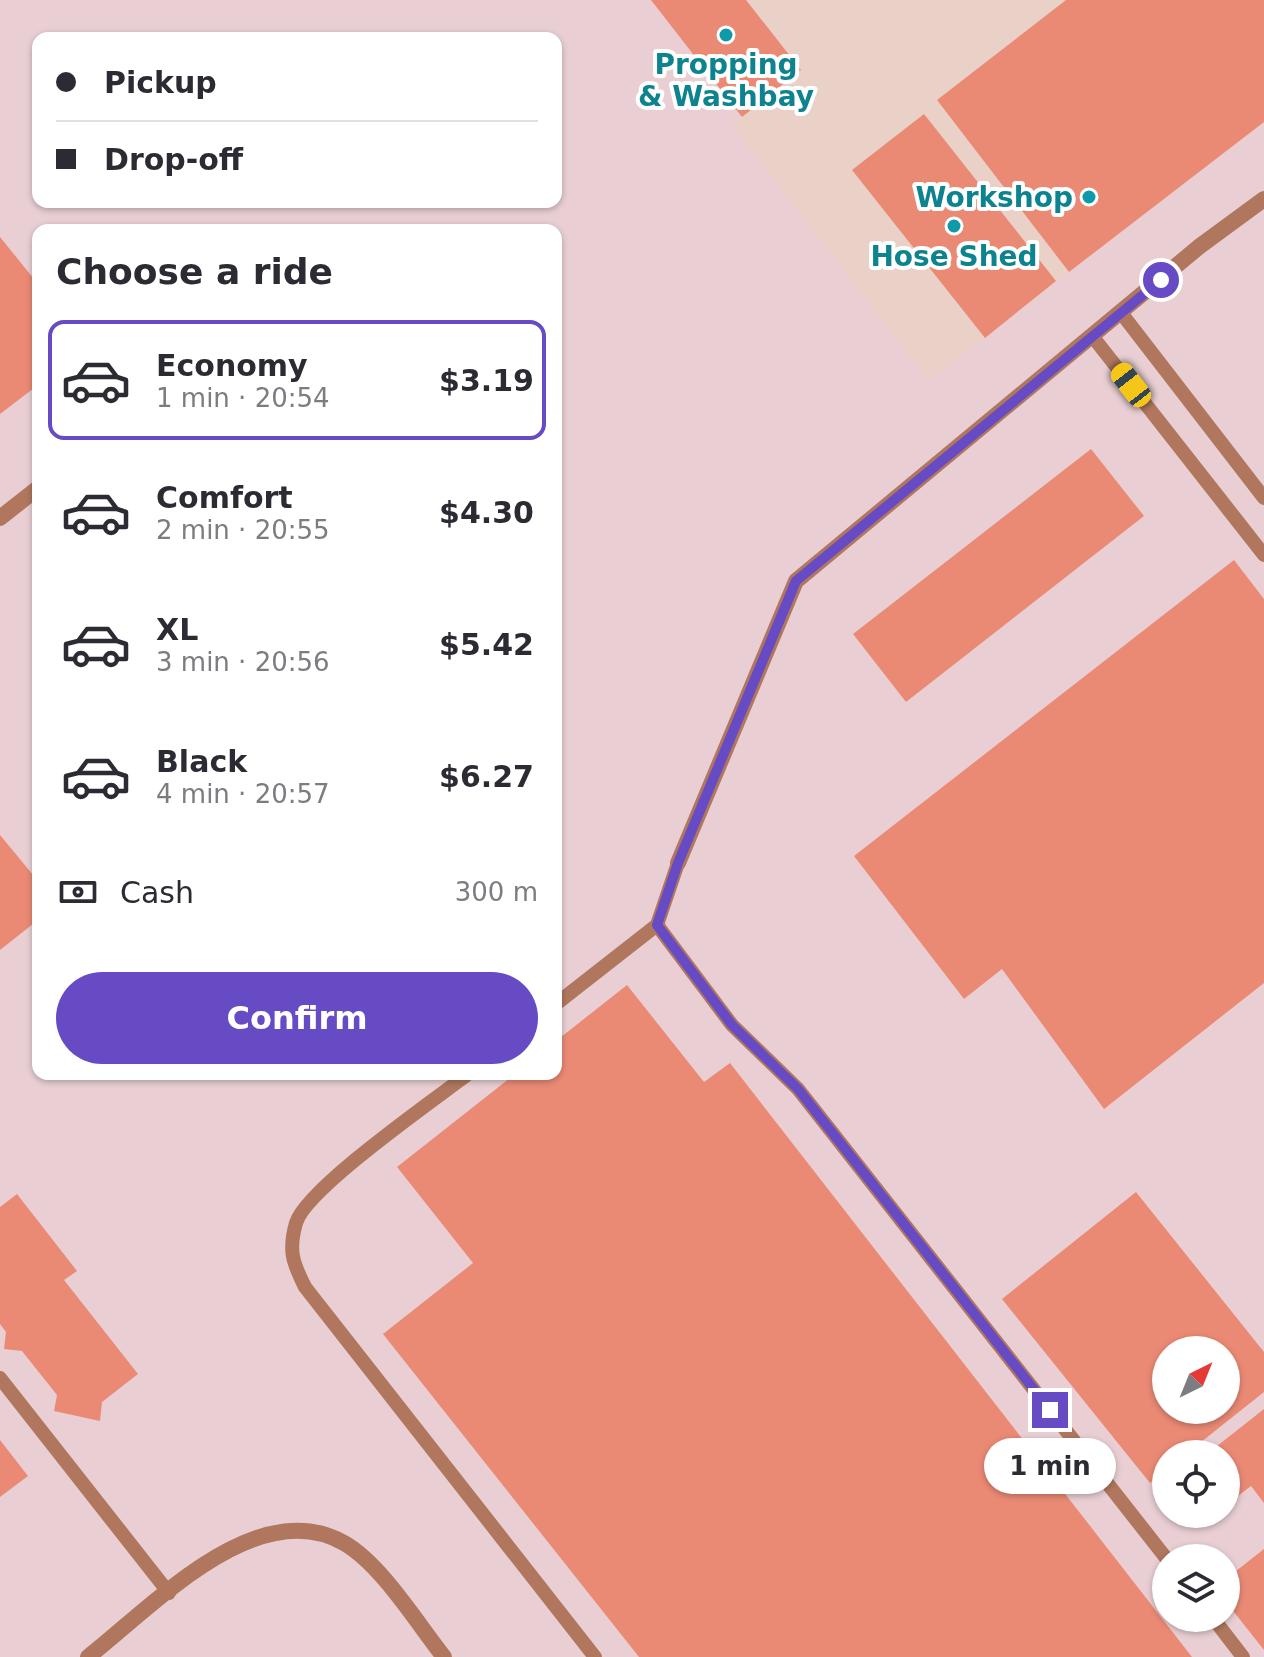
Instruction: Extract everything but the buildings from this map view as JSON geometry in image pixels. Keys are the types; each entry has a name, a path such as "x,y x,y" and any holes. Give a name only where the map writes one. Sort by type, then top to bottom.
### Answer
{"street":[{"path":"678,863 796,581 1122,314 1200,246 1264,199"},
{"path":"0,518 32,493"},
{"path":"88,1657 220,1553 258,1534 304,1528 344,1543 366,1563 444,1657"}],"lane":[{"path":"1122,314 1264,498"},
{"path":"1093,337 1264,555"},
{"path":"562,999 657,925 678,863"},
{"path":"657,925 732,1025 798,1089 1155,1544"},
{"path":"460,1080 324,1187 296,1220 290,1259 305,1287 595,1657"},
{"path":"0,1378 169,1593"},
{"path":"1224,1632 1243,1657"}],"shaded area":[{"path":"0,0 1264,0 1264,1657 0,1657"},
{"path":"651,0 1264,0 1264,122 928,381 732,125 742,117"}],"place":[{"name":"Propping & Washbay","path":"726,35"},
{"name":"Workshop","path":"1089,197"},
{"name":"Hose Shed","path":"954,226"}],"route":[{"path":"1050,1410 798,1089 732,1025 657,925 678,863 796,581 1161,280"}]}
